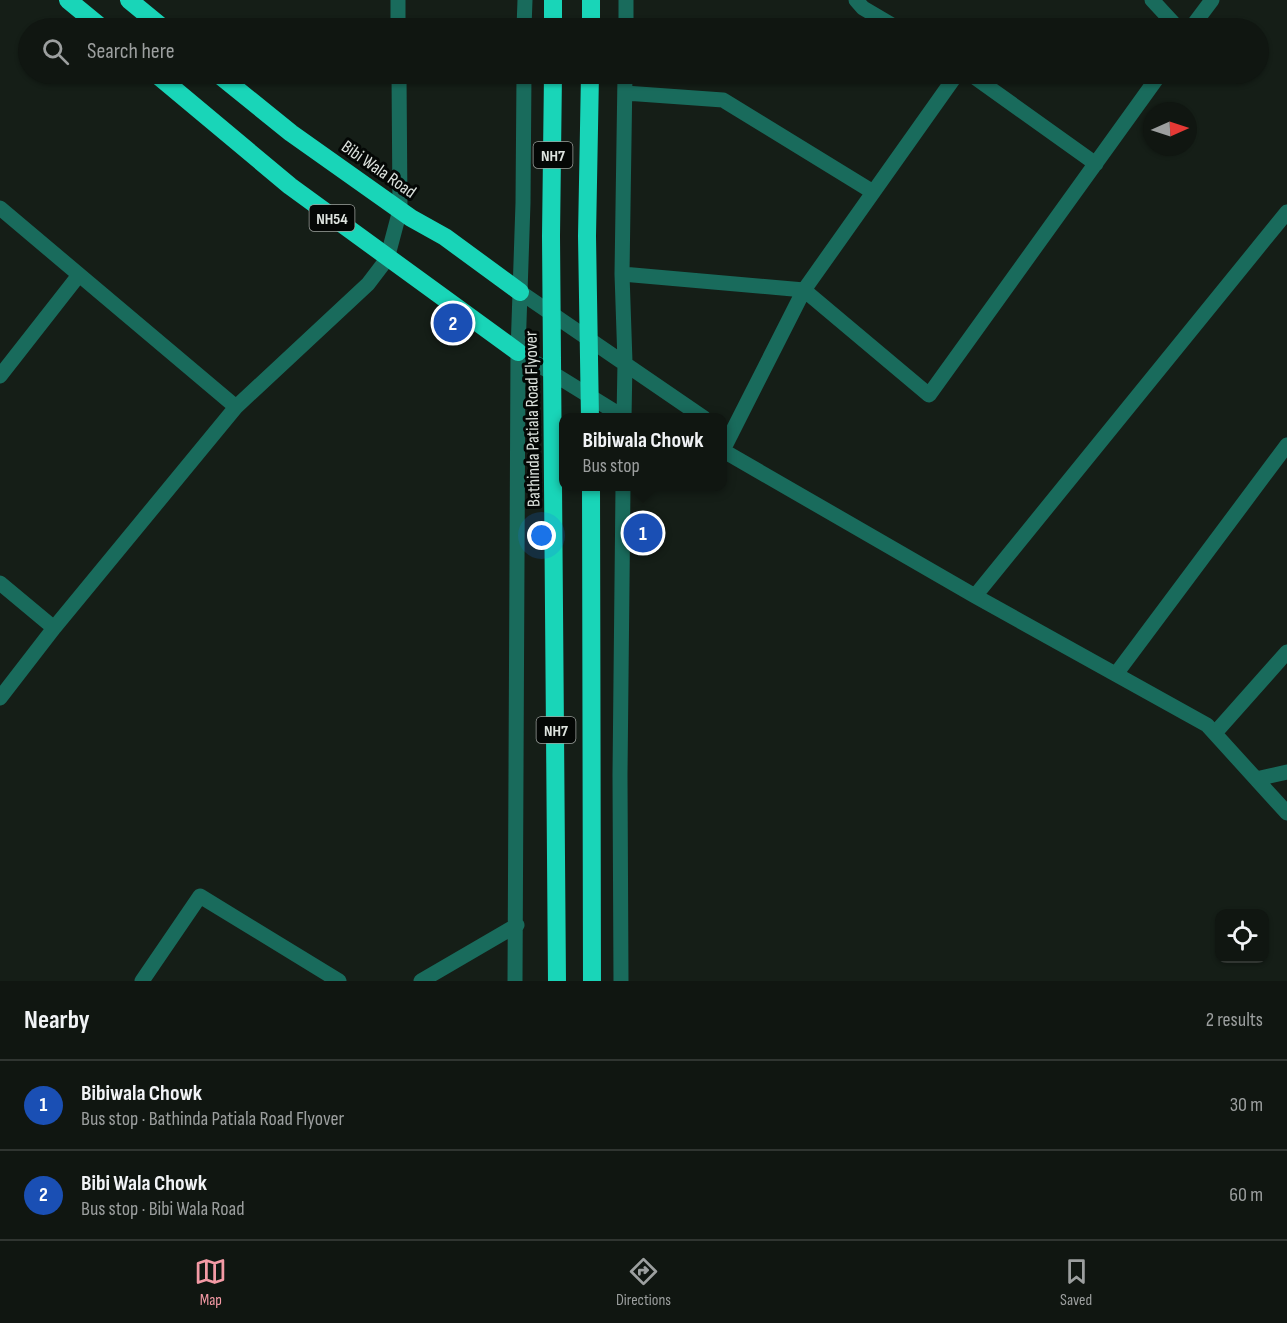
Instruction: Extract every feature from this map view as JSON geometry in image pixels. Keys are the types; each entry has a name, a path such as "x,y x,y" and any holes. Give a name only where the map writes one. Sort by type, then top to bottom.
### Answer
{"highway":[{"path":"68,0 90,18"},
{"path":"129,0 151,18"},
{"path":"553,0 553,18"},
{"path":"591,0 591,18"},
{"name":"NH54","path":"168,84 290,186 387,259 518,352"},
{"name":"Bibi Wala Road","path":"230,84 291,133 400,210 445,237 520,292"},
{"name":"Bathinda Patiala Road Flyover","path":"553,84 551,236 557,981"},
{"name":"NH7","path":"590,84 587,236 590,413"},
{"name":"NH7","path":"591,491 592,981"}],"street":[{"path":"398,0 398,18"},
{"path":"524,18 525,0"},
{"path":"626,0 626,18"},
{"path":"856,0 863,8 880,18"},
{"path":"1152,0 1169,18"},
{"path":"1198,18 1212,0"},
{"path":"0,698 54,628 236,407 368,284 387,259 400,210 399,84"},
{"path":"515,981 518,352 524,84"},
{"path":"624,413 622,274 625,84"},
{"path":"727,442 804,290 950,84"},
{"path":"984,84 1096,164"},
{"path":"622,274 804,290 929,395 1153,84"},
{"path":"625,93 723,100 873,192"},
{"path":"0,208 236,407"},
{"path":"975,596 1287,212"},
{"path":"0,376 79,275"},
{"path":"520,292 698,413"},
{"path":"518,352 617,413"},
{"path":"1116,674 1287,445"},
{"path":"727,452 975,596 1207,725 1287,813"},
{"path":"621,981 620,764 623,491"},
{"path":"0,583 54,628"},
{"path":"1215,733 1287,652"},
{"path":"1256,779 1287,772"},
{"path":"142,981 200,896 339,981"},
{"path":"421,981 517,925"}],"place":[{"name":"Bibi Wala Chowk","path":"453,323"},
{"name":"Bibiwala Chowk","path":"643,533"}]}
